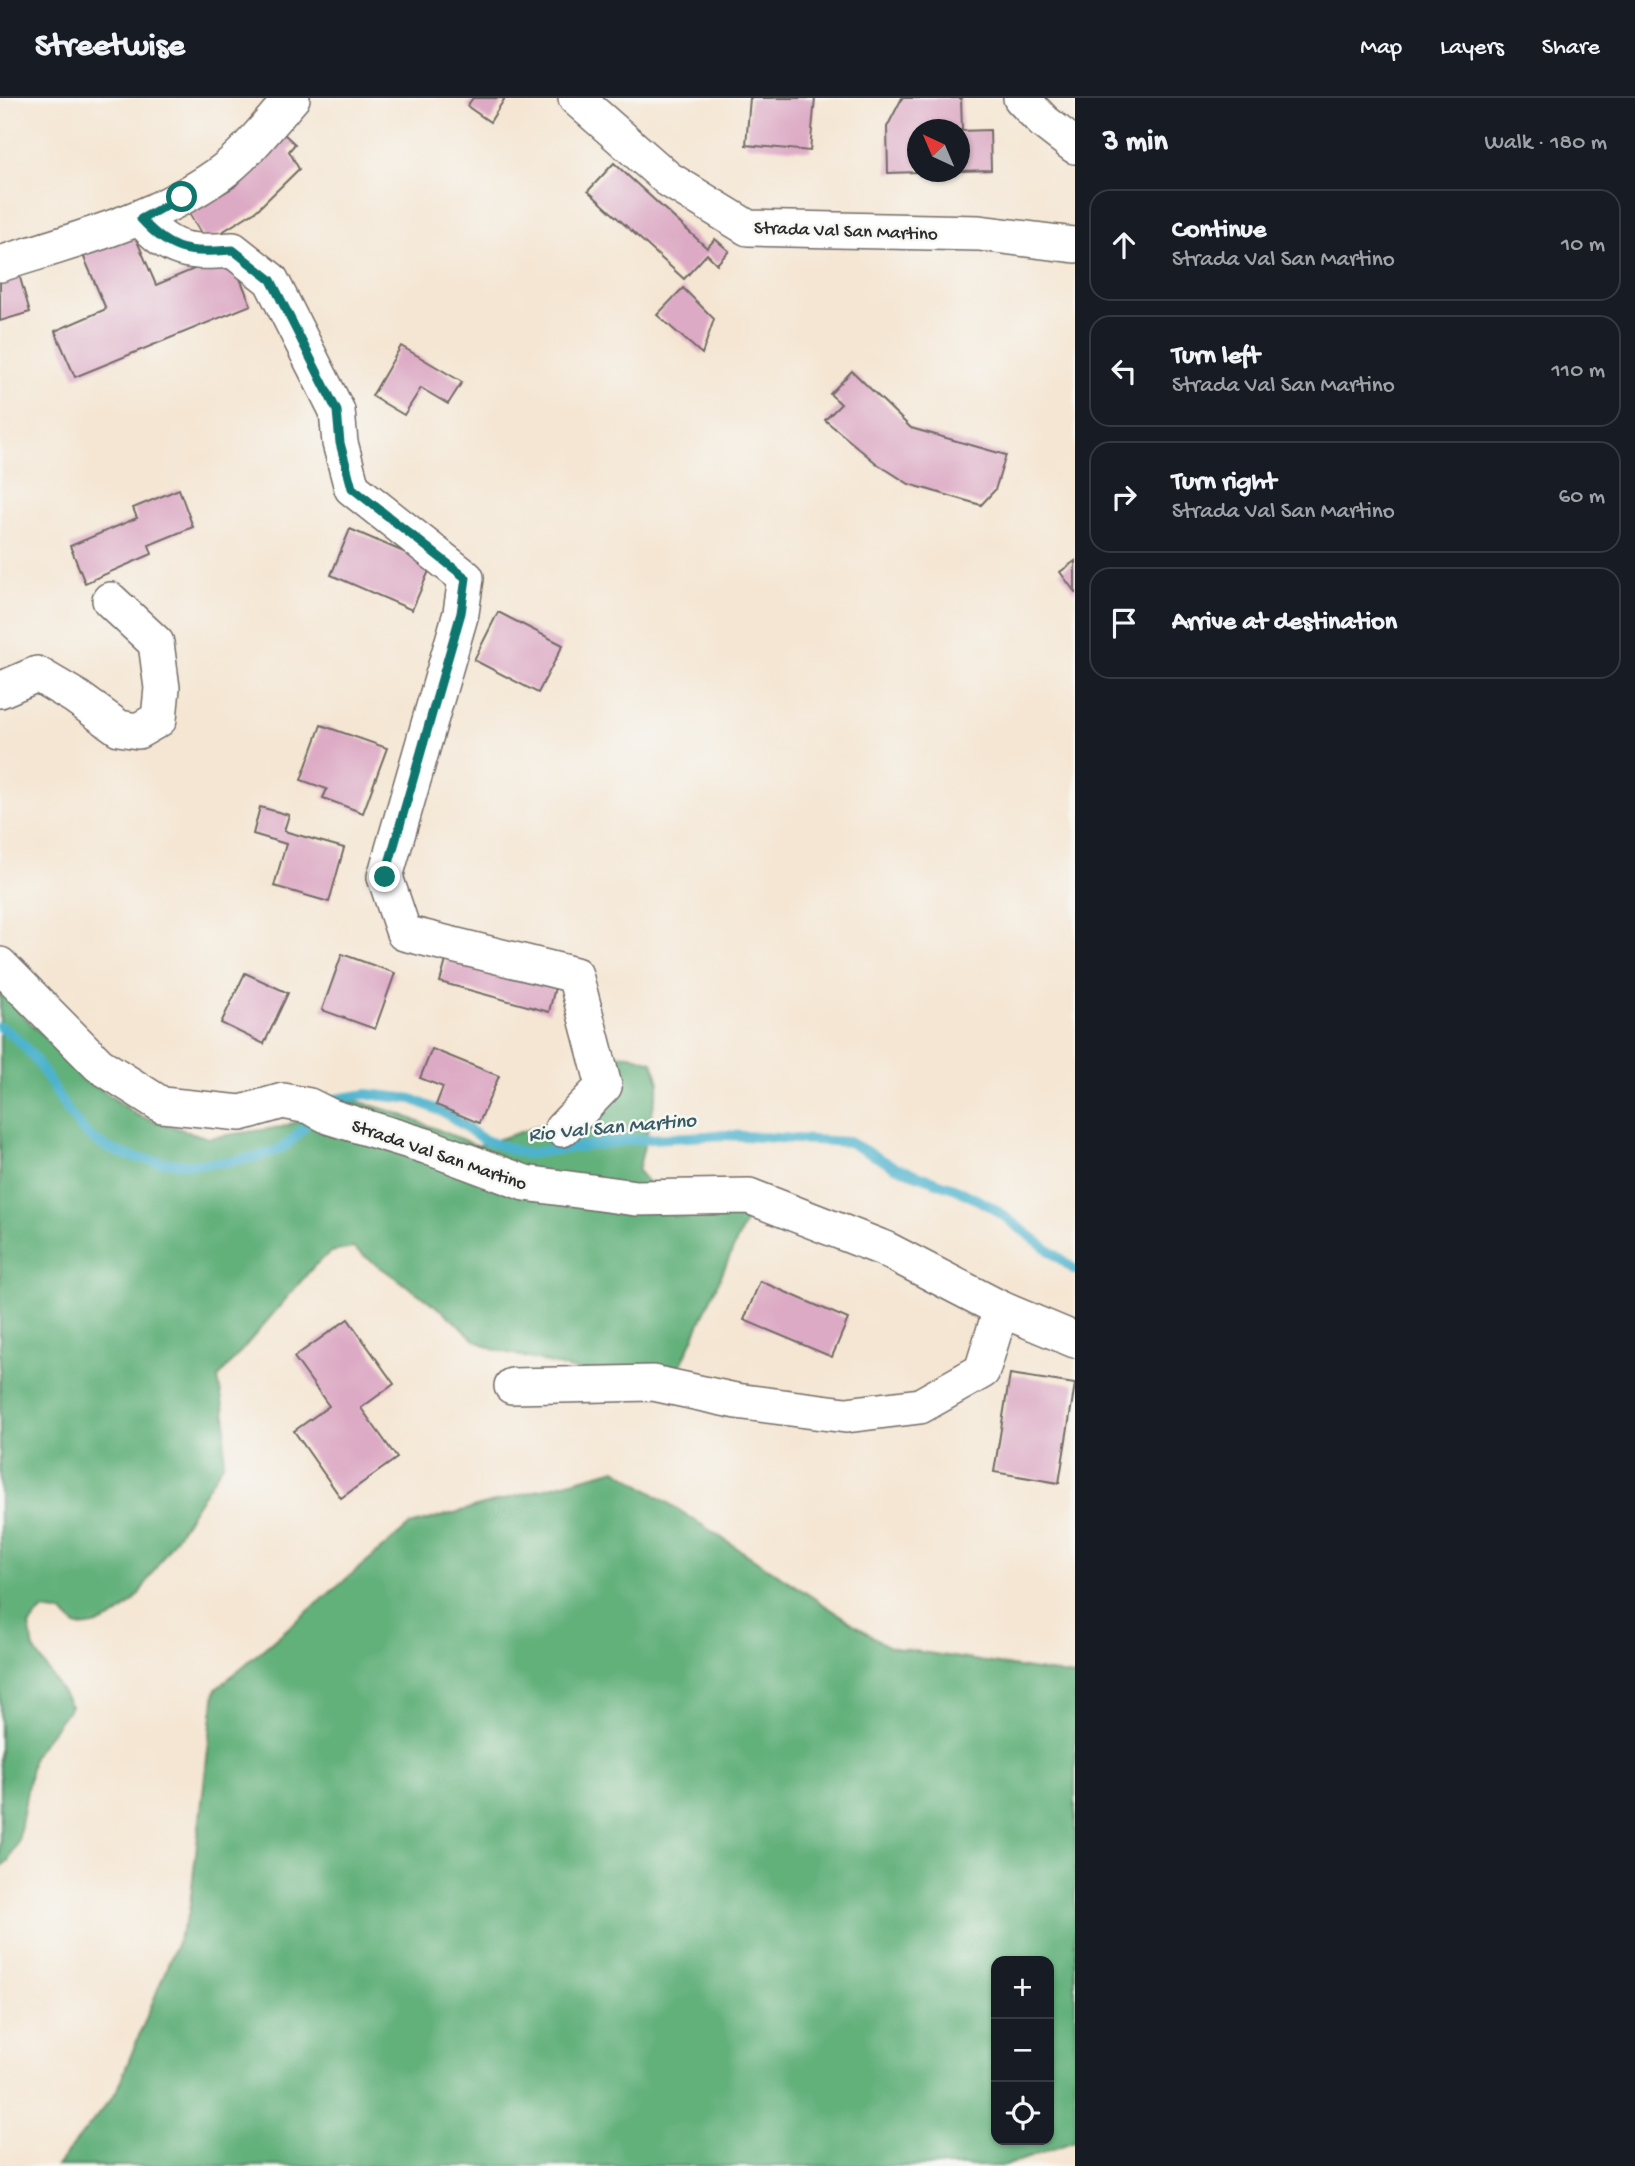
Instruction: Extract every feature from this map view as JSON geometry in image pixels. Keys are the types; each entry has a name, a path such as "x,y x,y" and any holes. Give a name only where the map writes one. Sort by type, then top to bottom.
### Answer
{"street":[{"path":"0,264 141,219 219,174 292,98"},
{"name":"Strada Val San Martino","path":"576,98 668,179 748,228 979,233 1075,245"},
{"path":"1021,98 1044,122 1075,146"},
{"path":"141,219 159,238 191,253 233,250 271,280 337,411 340,443 352,488 466,578 461,613 385,877 404,933 575,975 604,1086 562,1129"},
{"path":"0,690 37,674 76,696 119,728 138,731 159,719 162,688 156,643 110,600"},
{"name":"Strada Val San Martino","path":"0,965 99,1065 162,1105 240,1113 284,1101 402,1138 525,1183 636,1198 749,1196 885,1249 1001,1309 1075,1340"},
{"path":"512,1386 653,1383 736,1401 846,1415 920,1406 982,1371 1001,1309"}],"green space":[{"path":"0,993 91,1082 137,1115 208,1138 282,1127 353,1100 397,1113 478,1146 545,1124 609,1054 630,1055 653,1062 659,1083 638,1171 653,1188 675,1190 747,1218 681,1365 579,1371 493,1349 475,1340 443,1311 353,1248 331,1252 314,1266 218,1378 226,1422 223,1464 135,1600 122,1612 95,1625 77,1627 63,1613 42,1610 29,1626 34,1649 71,1706 33,1756 18,1842 8,1861 0,1869"},
{"path":"616,1469 889,1647 1075,1676 1075,2141 1005,2166 57,2166 116,2092 189,1913 215,1690 410,1525"}],"building":[{"path":"473,98 505,98 490,122 467,106"},
{"path":"750,98 815,98 810,151 746,145"},
{"path":"902,98 961,98 962,119 907,119 907,172 888,173 887,127"},
{"path":"990,130 991,170 970,171 970,131"},
{"path":"284,134 295,144 289,151 299,169 257,210 206,242 189,213 234,187"},
{"path":"614,163 707,248 715,239 729,251 717,264 707,254 684,279 588,191"},
{"path":"131,227 156,285 230,254 251,305 75,377 55,331 106,309 80,248"},
{"path":"16,264 30,312 0,321 0,270"},
{"path":"683,288 714,319 702,354 657,315"},
{"path":"401,346 462,382 448,404 421,388 404,415 372,396"},
{"path":"852,371 911,428 1006,455 995,490 981,505 909,484 876,463 825,420 841,404 830,394"},
{"path":"179,489 193,527 149,545 152,554 85,583 70,546 137,518 133,508"},
{"path":"350,529 432,564 412,610 331,575"},
{"path":"1075,561 1075,592 1060,572"},
{"path":"498,612 563,645 538,693 474,660"},
{"path":"321,725 387,748 363,813 323,798 327,789 301,780"},
{"path":"260,807 289,815 284,831 344,848 329,902 274,886 286,844 253,834"},
{"path":"449,950 557,979 549,1012 440,982"},
{"path":"342,954 395,973 375,1029 322,1010"},
{"path":"245,973 288,993 264,1044 221,1023"},
{"path":"432,1049 499,1076 479,1123 436,1105 443,1087 420,1078"},
{"path":"760,1281 848,1319 832,1357 744,1320"},
{"path":"348,1319 394,1384 361,1408 397,1458 341,1498 294,1431 329,1406 294,1357"},
{"path":"1010,1374 1075,1384 1059,1483 994,1472"}],"waterway":[{"name":"Rio Val San Martino","path":"0,1027 26,1048 87,1134 105,1146 128,1155 180,1164 208,1164 259,1156 284,1147 314,1116"},
{"name":"Rio Val San Martino","path":"324,1106 336,1099 367,1094 412,1099 447,1114 484,1140 526,1154 632,1140 725,1135 849,1142 895,1167 956,1189 992,1207 1075,1270"}],"route":[{"path":"182,197 141,219 159,238 191,253 233,250 271,280 337,411 340,443 352,488 466,578 461,613 385,877"}]}
